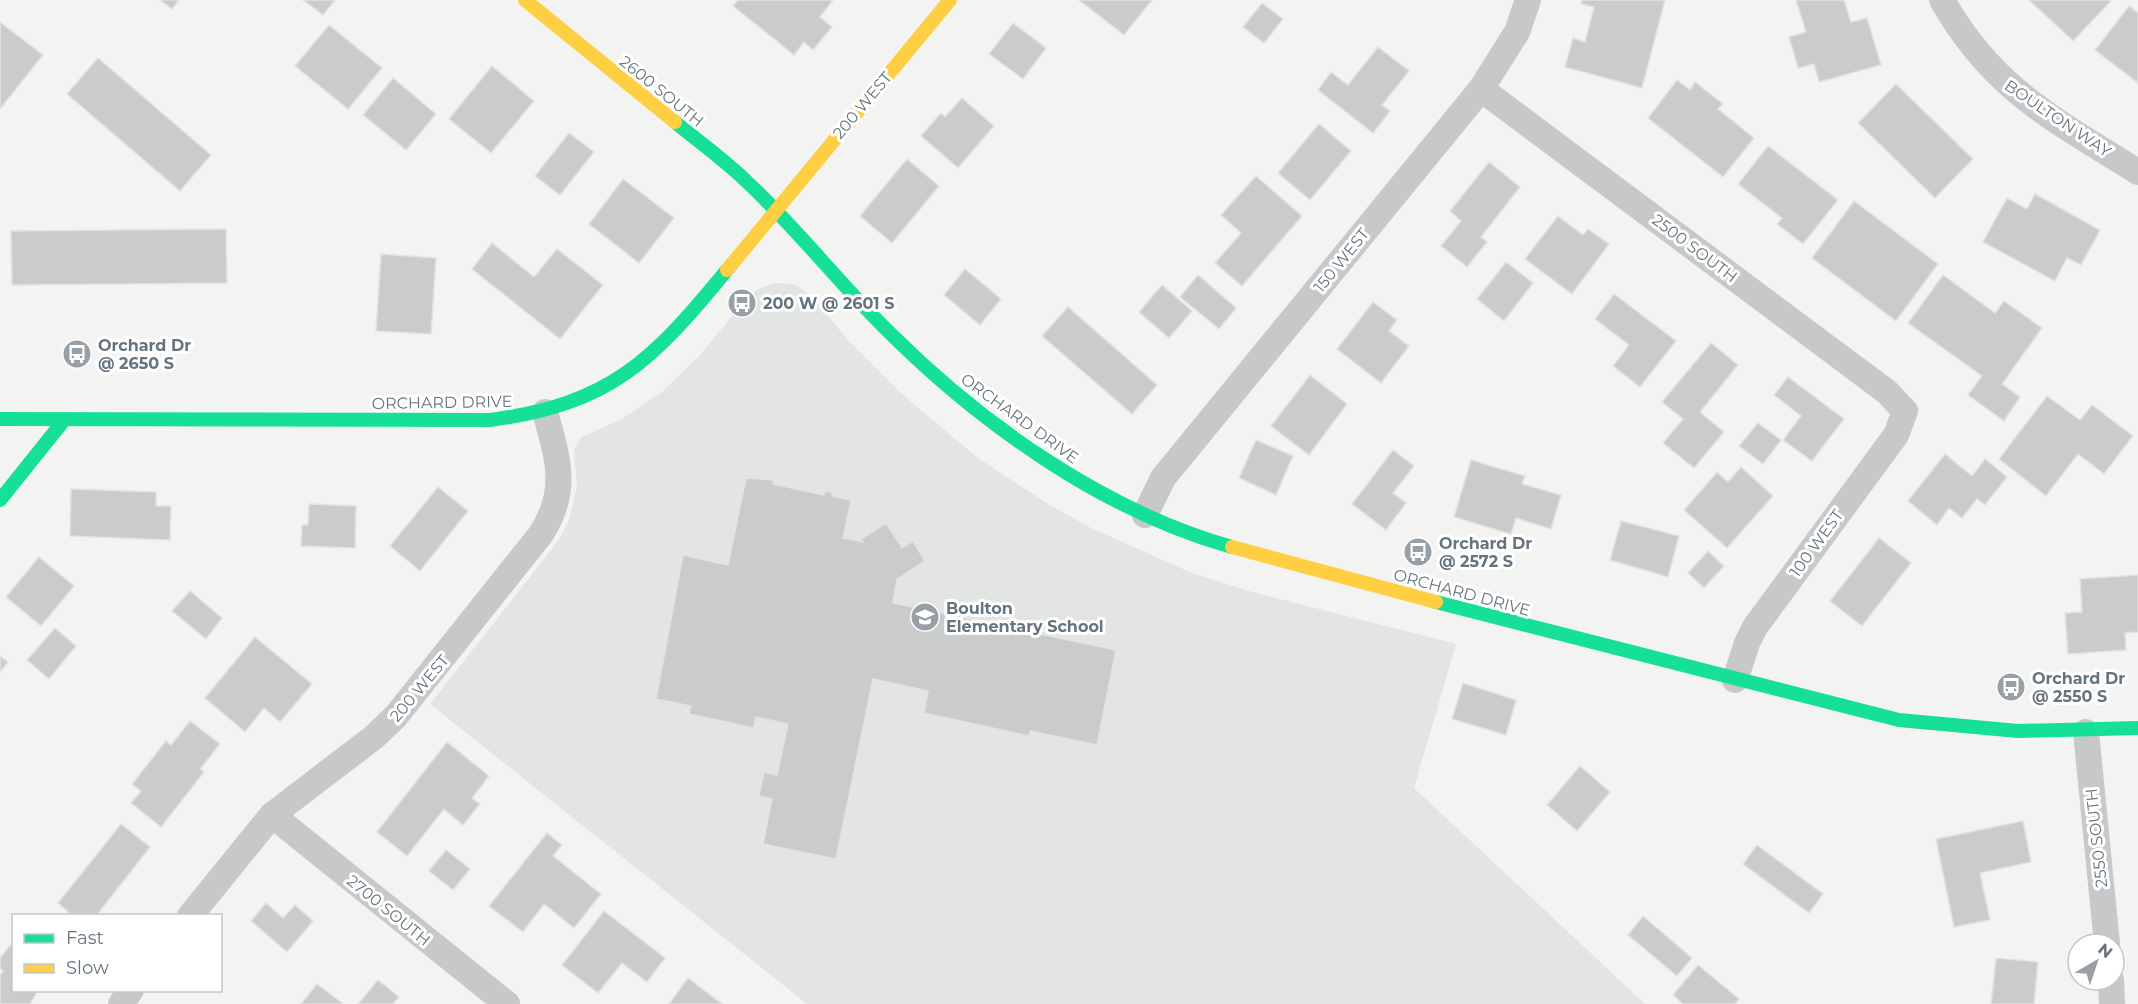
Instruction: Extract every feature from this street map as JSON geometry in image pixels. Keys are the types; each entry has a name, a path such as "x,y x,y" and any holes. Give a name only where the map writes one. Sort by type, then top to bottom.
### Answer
{"main road":[{"name":"2600 SOUTH","path":"525,0 745,180 776,211"},
{"name":"200 WEST","path":"776,211 802,176 950,0"},
{"name":"ORCHARD DRIVE","path":"0,419 490,420 545,412 575,403 602,391 653,355 679,328 776,211 891,335 977,411 1072,476 1145,515 1240,549 1735,680 1911,721 2022,733 2138,728"},
{"path":"0,500 65,419"}],"street":[{"name":"150 WEST","path":"1145,515 1163,478 1481,89 1516,32 1528,0"},
{"name":"BOULTON WAY","path":"1942,0 1975,51 1996,75 2048,115 2138,172"},
{"name":"2500 SOUTH","path":"1481,89 1887,392 1905,411"},
{"name":"100 WEST","path":"1735,680 1747,643 1755,627 1896,435 1905,411"},
{"name":"200 WEST","path":"191,914 272,815 391,722 541,534 551,519 560,490 556,453 545,412"},
{"name":"2550 SOUTH","path":"2086,732 2106,932"},
{"name":"2700 SOUTH","path":"272,815 507,1004"}],"shaded area":[{"name":"Boulton Elementary School","path":"774,283 794,284 811,295 847,339 903,395 978,458 1048,504 1091,528 1192,573 1249,591 1456,644 1414,788 1645,1004 807,1004 430,704 558,541 568,523 577,487 574,450 582,437 622,419 662,392 701,354 747,298 758,289"}],"building":[{"path":"160,0 179,0 172,9"},
{"path":"303,0 335,0 323,15"},
{"path":"738,0 833,0 820,17 832,27 813,50 804,42 794,55 733,6"},
{"path":"1079,0 1152,0 1124,35"},
{"path":"1582,0 1665,0 1642,88 1565,67 1573,38 1585,42 1594,7 1581,4"},
{"path":"1796,0 1844,0 1851,22 1867,18 1881,65 1819,82 1814,64 1798,68 1789,37 1806,32"},
{"path":"2029,0 2110,0 2111,1 2073,41"},
{"path":"1262,3 1283,19 1264,43 1243,27"},
{"path":"2129,6 2138,13 2138,83 2095,50"},
{"path":"0,22 43,55 0,109"},
{"path":"1013,23 1046,48 1023,79 989,54"},
{"path":"329,25 382,68 348,109 295,66"},
{"path":"1378,47 1409,71 1382,105 1390,111 1373,133 1318,90 1331,72 1348,85"},
{"path":"98,58 211,155 180,191 67,94"},
{"path":"492,66 534,101 491,153 449,119"},
{"path":"393,78 436,114 406,150 363,115"},
{"path":"1677,80 1690,90 1695,82 1723,104 1718,109 1754,138 1723,177 1648,118"},
{"path":"1896,84 1973,159 1935,198 1858,123"},
{"path":"962,98 994,126 958,168 921,136 941,113 945,117"},
{"path":"1319,124 1351,151 1310,200 1278,173"},
{"path":"569,133 594,152 560,195 535,176"},
{"path":"1768,146 1838,200 1803,244 1777,224 1782,218 1738,184"},
{"path":"907,159 939,186 892,243 860,216"},
{"path":"1489,162 1520,187 1481,237 1487,242 1467,267 1441,246 1461,221 1450,211"},
{"path":"1256,176 1302,216 1242,286 1215,263 1241,233 1221,215"},
{"path":"623,179 674,218 639,263 589,224"},
{"path":"2035,194 2100,230 2081,265 2067,258 2055,281 1983,242 2007,198 2027,209"},
{"path":"1854,201 1938,264 1896,321 1812,258"},
{"path":"1558,216 1583,235 1588,229 1609,244 1572,294 1525,259"},
{"path":"226,229 227,283 12,285 11,231"},
{"path":"492,243 534,277 557,249 603,285 560,339 472,269"},
{"path":"381,254 436,258 431,334 376,331"},
{"path":"1506,262 1533,283 1504,321 1477,299"},
{"path":"965,269 1001,299 980,325 944,295"},
{"path":"1198,275 1236,308 1219,329 1180,297"},
{"path":"1943,275 1995,313 2004,301 2042,328 2002,384 2020,397 2004,421 1968,395 1982,376 1908,323"},
{"path":"1162,285 1192,311 1169,338 1139,312"},
{"path":"1614,294 1676,341 1640,387 1613,366 1629,345 1595,319"},
{"path":"1373,302 1397,320 1389,331 1409,346 1381,383 1337,349"},
{"path":"1068,307 1157,385 1132,414 1042,336"},
{"path":"1711,343 1738,365 1700,412 1724,432 1694,468 1663,443 1683,419 1662,402"},
{"path":"1310,375 1347,404 1309,455 1271,426"},
{"path":"1788,377 1844,419 1812,461 1783,440 1801,416 1774,395"},
{"path":"2047,396 2080,420 2092,405 2133,436 2104,474 2078,454 2046,496 1999,459"},
{"path":"1758,423 1781,440 1763,464 1739,446"},
{"path":"1256,440 1293,456 1276,495 1239,478"},
{"path":"1393,450 1414,466 1393,493 1406,503 1386,530 1352,504"},
{"path":"1945,454 1972,476 1985,459 2007,477 1985,505 1977,499 1962,518 1949,508 1937,525 1908,501"},
{"path":"1471,460 1525,476 1522,484 1561,495 1551,529 1516,518 1511,534 1454,517"},
{"path":"1741,467 1773,496 1727,548 1684,510 1717,472 1728,482"},
{"name":"Boulton Elementary School","path":"746,478 774,480 773,484 824,495 825,491 833,493 832,496 851,500 843,538 863,542 861,539 886,523 902,548 913,541 925,561 897,579 893,603 1116,650 1097,745 1030,731 1029,736 924,713 928,691 873,679 836,859 763,844 772,799 759,796 764,772 777,775 788,724 756,717 754,728 689,714 691,706 656,699 683,555 728,565"},
{"path":"438,487 468,511 420,571 390,546"},
{"path":"71,489 156,492 156,506 171,506 170,540 70,536"},
{"path":"309,504 356,506 355,548 301,546 302,525 308,525"},
{"path":"1621,521 1679,536 1668,577 1610,560"},
{"path":"1879,538 1911,563 1862,626 1830,601"},
{"path":"1708,551 1724,566 1704,588 1688,573"},
{"path":"39,557 74,586 41,626 6,597"},
{"path":"2138,575 2138,632 2125,633 2126,650 2068,654 2065,613 2082,612 2080,579"},
{"path":"190,591 222,618 206,639 172,611"},
{"path":"55,628 76,646 49,679 27,660"},
{"path":"255,637 312,684 280,722 264,708 245,732 205,698"},
{"path":"0,656 8,662 0,672"},
{"path":"1463,683 1516,700 1506,735 1452,719"},
{"path":"190,721 220,744 200,769 204,772 161,827 131,803 141,791 132,784 166,741 171,745"},
{"path":"447,742 489,776 472,798 480,804 463,825 444,809 407,856 377,832"},
{"path":"1580,766 1610,792 1577,831 1547,805"},
{"path":"2023,821 2031,862 1980,873 1990,920 1954,927 1936,839"},
{"path":"121,824 150,847 98,914 71,914 58,903"},
{"path":"547,833 562,845 553,856 601,894 574,928 544,904 523,932 489,906"},
{"path":"1757,845 1823,894 1809,913 1743,864"},
{"path":"446,850 470,869 453,890 429,871"},
{"path":"266,903 283,918 295,905 313,921 287,952 251,921"},
{"path":"604,911 665,958 647,982 622,963 598,993 562,965"},
{"path":"1643,916 1692,958 1677,976 1628,935"},
{"path":"12,943 12,992 37,992 30,1004 0,1004 0,975 3,971 0,968 0,958"},
{"path":"1996,958 2038,962 2034,1004 1991,1004"},
{"path":"1698,965 1739,999 1735,1004 1683,1004 1673,995"},
{"path":"688,978 722,1004 669,1004"},
{"path":"378,980 399,997 393,1004 358,1004"},
{"path":"317,984 342,1003 342,1004 301,1004"}],"traffic: fast":[{"path":"675,122 764,198 873,316 966,402 1049,462 1093,489 1185,532 1232,547"},
{"path":"0,419 490,420 532,413 568,403 598,390 626,373 675,330 727,270"},
{"path":"0,500 65,419"},
{"path":"1436,602 1899,720 2018,731 2138,728"}],"traffic: slow":[{"path":"525,0 675,122"},
{"path":"727,270 950,0"},
{"path":"1232,547 1436,602"}],"place":[{"name":"200 W @ 2601 S","path":"742,303"},
{"name":"Orchard Dr @ 2650 S","path":"77,354"},
{"name":"Orchard Dr @ 2572 S","path":"1418,552"},
{"name":"Boulton Elementary School","path":"925,617"},
{"name":"Orchard Dr @ 2550 S","path":"2011,687"}]}
